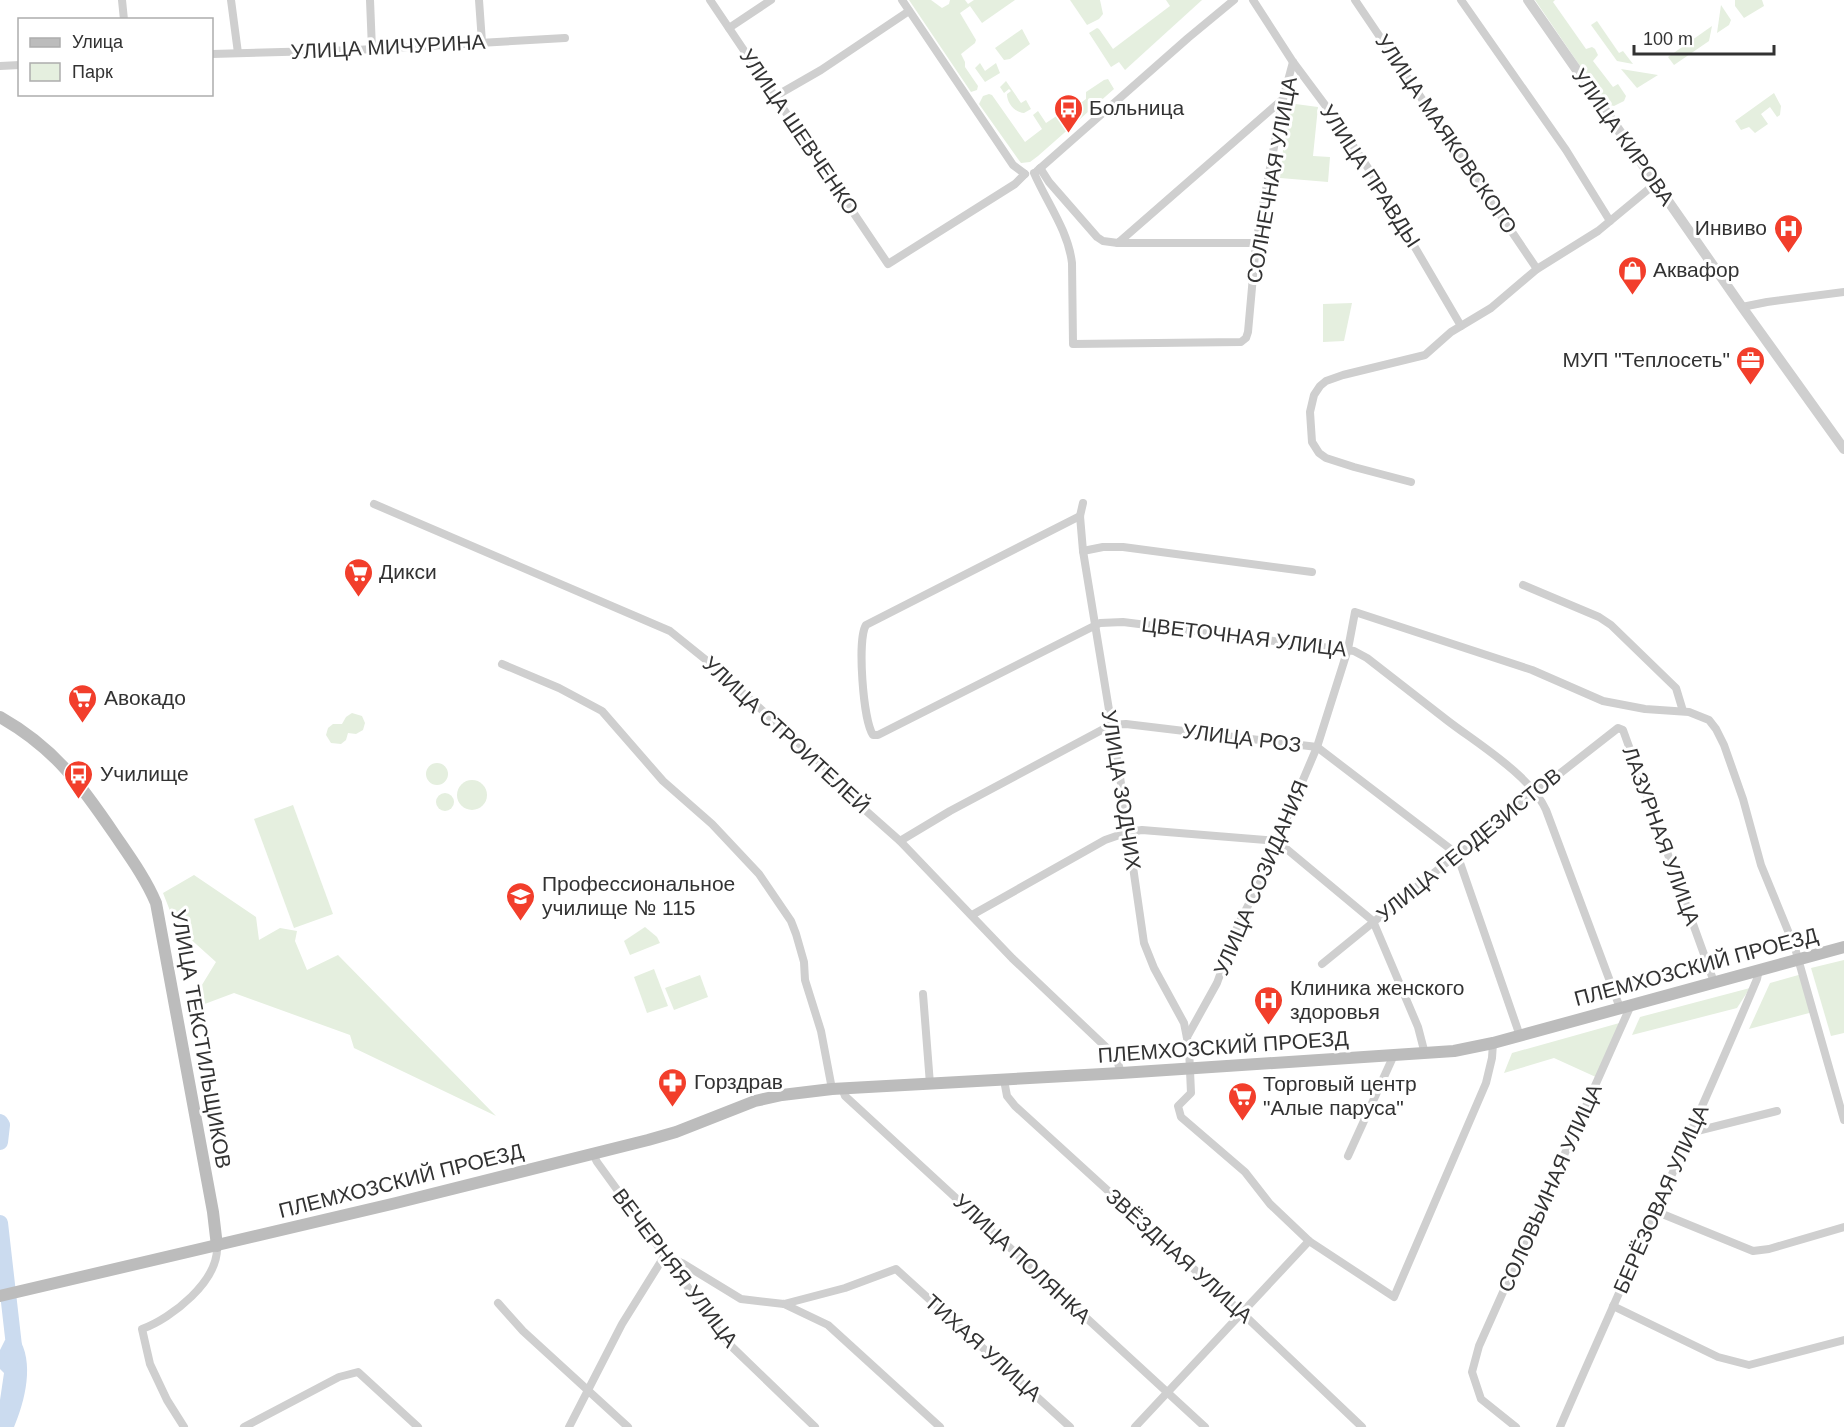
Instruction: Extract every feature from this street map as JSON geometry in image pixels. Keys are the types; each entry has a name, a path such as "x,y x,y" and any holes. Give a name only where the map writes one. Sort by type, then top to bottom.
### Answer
{"main road":[{"name":"УЛИЦА ТЕКСТИЛЬЩИКОВ","path":"0,717 34,738 74,776 140,872 156,903 217,1246"},
{"name":"ПЛЕМХОЗСКИЙ ПРОЕЗД","path":"217,1246 663,1136 755,1101 782,1095 837,1088 1393,1057 1464,1050 1844,947"},
{"path":"0,1296 217,1246"}],"street":[{"path":"122,0 124,18"},
{"path":"231,0 238,53"},
{"path":"370,0 372,49"},
{"path":"479,0 482,42"},
{"name":"УЛИЦА ШЕВЧЕНКО","path":"710,0 888,264 1033,172"},
{"path":"729,28 771,0"},
{"path":"902,0 1013,165 1033,172 1049,183 1103,242 1256,243"},
{"path":"1033,172 1234,0"},
{"name":"УЛИЦА ПРАВДЫ","path":"1253,0 1293,62 1334,117 1372,174 1461,326"},
{"name":"УЛИЦА МАЯКОВСКОГО","path":"1354,0 1537,269"},
{"path":"1461,0 1566,150 1611,221"},
{"name":"УЛИЦА КИРОВА","path":"1528,0 1844,449"},
{"path":"774,97 821,70 909,11"},
{"name":"УЛИЦА МИЧУРИНА","path":"213,54 372,49 565,38"},
{"name":"СОЛНЕЧНАЯ УЛИЦА","path":"1033,172 1065,234 1070,250 1073,344 1233,344 1244,341 1248,332 1256,243 1283,99 1293,62"},
{"path":"0,66 18,64"},
{"path":"1118,243 1283,99"},
{"path":"1411,482 1354,467 1326,458 1319,453 1312,437 1310,412 1312,400 1320,386 1326,381 1358,371 1425,355 1451,332 1491,308 1537,269 1611,221 1656,183"},
{"path":"1742,307 1776,300 1844,292"},
{"name":"УЛИЦА ЗОДЧИХ","path":"1083,502 1080,516 1083,551 1146,948 1156,973 1182,1018 1188,1037 1191,1093 1178,1106 1181,1117 1245,1172 1270,1204 1309,1240"},
{"name":"УЛИЦА СТРОИТЕЛЕЙ","path":"374,504 670,631 832,773 856,802 900,841 1012,958 1109,1050 1117,1060 1121,1073"},
{"name":"ЦВЕТОЧНАЯ УЛИЦА","path":"1080,516 866,625 863,633 864,693 871,731 875,736 1094,625 1123,622 1348,649 1367,658 1536,791 1546,810 1625,1007"},
{"path":"1083,551 1103,547 1123,547 1312,572"},
{"path":"1523,585 1599,616 1611,625 1676,688 1683,711 1705,718 1719,734 1740,789 1761,865 1798,960 1844,1120"},
{"name":"УЛИЦА СОЗИДАНИЯ","path":"1188,1037 1217,983 1235,933 1317,747 1348,649 1355,612 1541,674 1603,701 1645,709 1683,711"},
{"path":"502,664 560,688 602,711 663,781 712,824 759,874 791,921 796,934 804,962 805,980 837,1088"},
{"name":"УЛИЦА РОЗ","path":"900,841 950,811 1111,725 1125,724 1317,747 1457,854"},
{"name":"УЛИЦА ГЕОДЕЗИСТОВ","path":"1322,964 1616,728"},
{"name":"ЛАЗУРНАЯ УЛИЦА","path":"1616,728 1623,730 1714,982"},
{"path":"972,915 1105,840 1128,832 1173,831 1277,841 1374,921 1418,1027 1425,1054"},
{"path":"1457,854 1520,1036"},
{"name":"БЕРЁЗОВАЯ УЛИЦА","path":"1560,1427 1655,1210 1693,1132 1759,970"},
{"path":"923,994 930,1084"},
{"name":"СОЛОВЬИНАЯ УЛИЦА","path":"1516,1427 1481,1398 1472,1372 1479,1346 1625,1007"},
{"path":"1135,1427 1309,1240 1394,1297 1486,1083 1493,1043"},
{"path":"1348,1156 1393,1057"},
{"name":"ЗВЁЗДНАЯ УЛИЦА","path":"1004,1080 1007,1096 1014,1106 1241,1312 1362,1427"},
{"name":"УЛИЦА ПОЛЯНКА","path":"837,1088 1205,1427"},
{"path":"1693,1132 1777,1111"},
{"name":"ВЕЧЕРНЯЯ УЛИЦА","path":"593,1154 729,1344 815,1427"},
{"path":"1655,1210 1753,1251 1769,1249 1844,1227"},
{"path":"184,1427 167,1400 150,1364 142,1329 172,1313 196,1291 215,1263 218,1256 217,1246"},
{"path":"569,1427 622,1324 664,1255 682,1263 741,1299 784,1304 828,1325 940,1427"},
{"name":"ТИХАЯ УЛИЦА","path":"784,1304 845,1287 896,1269 1070,1427"},
{"path":"498,1303 523,1331 628,1427"},
{"path":"1613,1306 1718,1357 1749,1365 1844,1340"},
{"path":"244,1427 339,1377 358,1372 418,1427"}],"green space":[{"path":"909,0 931,0 942,8 949,4 950,0 965,0 968,4 974,0 1015,0 982,23 970,6 960,13 976,40 961,54 965,67 978,86 977,90 971,92"},
{"path":"1070,0 1100,0 1103,14 1099,19 1087,25"},
{"path":"1166,0 1202,0 1125,70 1119,62 1111,67 1089,33 1099,29 1113,49 1170,6"},
{"path":"1535,0 1555,0 1553,2 1586,49 1592,47 1595,49 1598,55 1593,61 1613,87 1618,84 1626,96 1624,101 1614,106 1606,104"},
{"path":"1735,0 1762,0 1764,6 1744,18 1735,6"},
{"path":"1721,5 1731,20 1729,25 1717,33"},
{"path":"1597,21 1619,53 1623,51 1633,64 1617,61 1591,25"},
{"path":"1712,26 1709,41 1674,65 1668,57"},
{"path":"1022,29 1030,44 1010,59 1004,60 995,48"},
{"path":"980,63 985,71 996,63 1000,73 985,82 975,68"},
{"path":"1621,69 1658,75 1637,88"},
{"path":"1108,79 1114,89 1030,162 1021,163 979,104 983,96 992,95 1025,142 1042,129 1033,115 1038,111 1046,123 1067,109 1069,112 1086,99 1086,92"},
{"path":"1006,81 1021,103 1026,100 1031,109 1024,113 1012,106 1007,94 1011,91 1009,89 1004,93 1000,87"},
{"path":"1774,93 1781,106 1780,115 1777,117 1770,107 1761,114 1768,124 1755,133 1749,127 1741,130 1735,121"},
{"path":"1288,103 1318,107 1313,156 1330,157 1328,182 1280,178"},
{"path":"1352,303 1344,341 1323,342 1323,304"},
{"path":"352,713 362,716 365,723 363,730 356,734 348,733 346,740 341,744 331,743 326,735 328,728 333,724 342,724"},
{"path":"437,763 445,766 448,774 445,782 437,785 429,782 426,774 429,766"},
{"path":"472,780 483,784 487,795 483,806 472,810 461,806 457,795 461,784"},
{"path":"445,793 451,796 454,802 451,808 445,811 439,808 436,802 439,796"},
{"path":"293,805 333,914 294,928 254,819"},
{"path":"194,875 256,917 259,940 280,928 297,931 295,941 307,970 338,955 496,1116 354,1048 350,1035 234,993 186,1011 216,962 176,926 163,893"},
{"path":"645,927 657,937 660,943 630,955 624,941"},
{"path":"1844,960 1844,1033 1831,1036 1811,968"},
{"path":"654,969 668,1006 647,1013 634,977"},
{"path":"1802,974 1813,1012 1749,1029 1770,983"},
{"path":"700,975 708,997 674,1010 665,988"},
{"path":"1750,988 1737,1008 1632,1035 1640,1017"},
{"path":"1623,1022 1598,1078 1554,1058 1504,1073 1512,1053"}],"water":[{"path":"18,1337 26,1358 25,1394 14,1427 0,1427 0,1400 4,1373 0,1369 0,1350 5,1340"}],"waterway":[{"path":"0,1122 2,1125 0,1142"},
{"path":"0,1223 14,1346 12,1358"}],"place":[{"name":"Больница","path":"1068,134"},
{"name":"Инвиво","path":"1788,254"},
{"name":"Аквафор","path":"1632,296"},
{"name":"МУП \"Теплосеть\"","path":"1751,386"},
{"name":"Дикси","path":"358,598"},
{"name":"Авокадо","path":"83,724"},
{"name":"Училище","path":"79,800"},
{"name":"Профессиональное училище № 115","path":"521,922"},
{"name":"Клиника женского здоровья","path":"1269,1026"},
{"name":"Горздрав","path":"673,1108"},
{"name":"Торговый центр \"Алые паруса\"","path":"1242,1122"}]}
